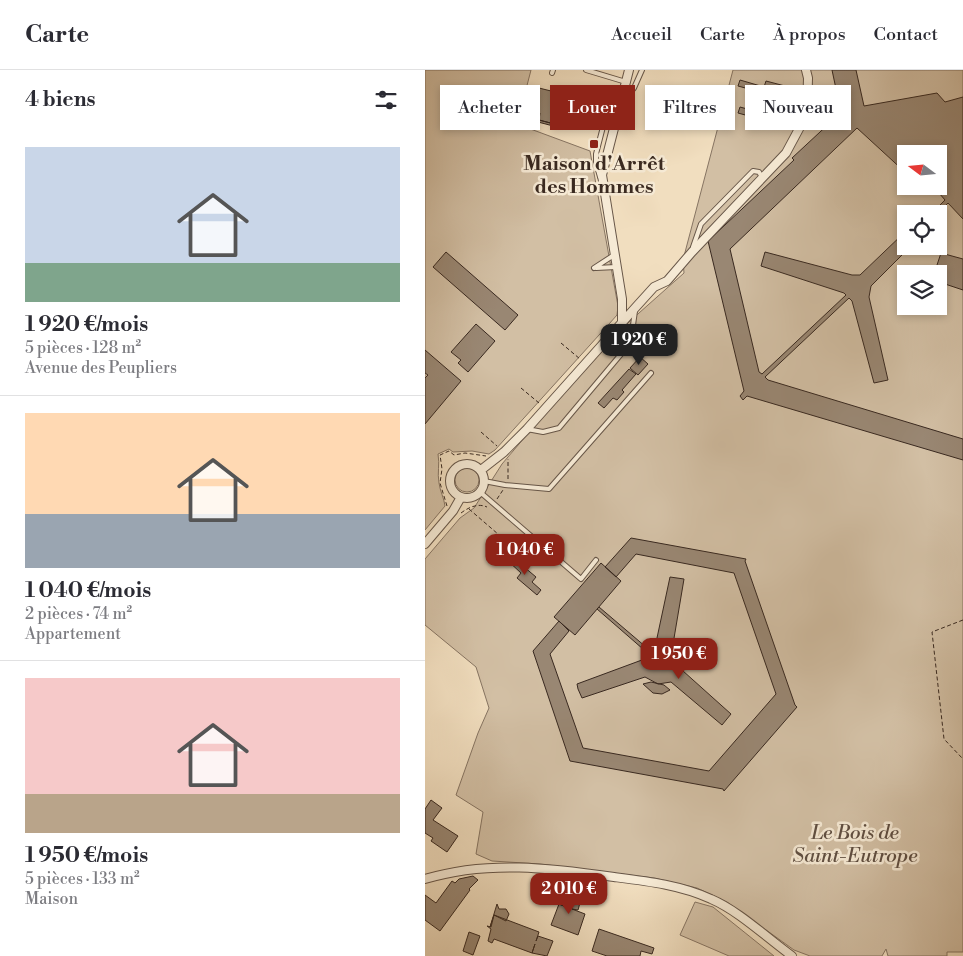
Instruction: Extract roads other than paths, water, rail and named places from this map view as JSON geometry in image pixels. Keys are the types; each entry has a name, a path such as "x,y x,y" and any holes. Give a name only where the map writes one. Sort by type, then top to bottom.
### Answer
{"street":[{"path":"626,85 629,70"},
{"path":"481,470 504,452 654,287 667,281 786,153 807,114 808,78 806,70"},
{"path":"613,130 604,163 603,184 622,299 622,323"},
{"path":"471,464 481,470 485,481 480,492 471,498 461,497 456,494 451,485 451,474 459,466 471,464"},
{"path":"425,544 453,511 461,497"},
{"path":"425,879 444,873 494,867 541,868 655,882 711,899 726,907 792,956"}],"lane":[{"path":"586,70 627,82"},
{"path":"635,85 641,70"},
{"path":"692,252 701,224 753,171 759,172 763,179"},
{"path":"614,255 594,268 616,267"},
{"path":"527,428 543,432 559,428 622,353 633,325 635,308"},
{"path":"485,481 505,486 549,489 651,373"},
{"path":"480,492 581,579 596,560"}],"place":[{"name":"Maison d'Arrêt des Hommes","path":"594,144"}],"park label":[{"name":"Le Bois de Saint-Eutrope","path":"855,844"}]}
